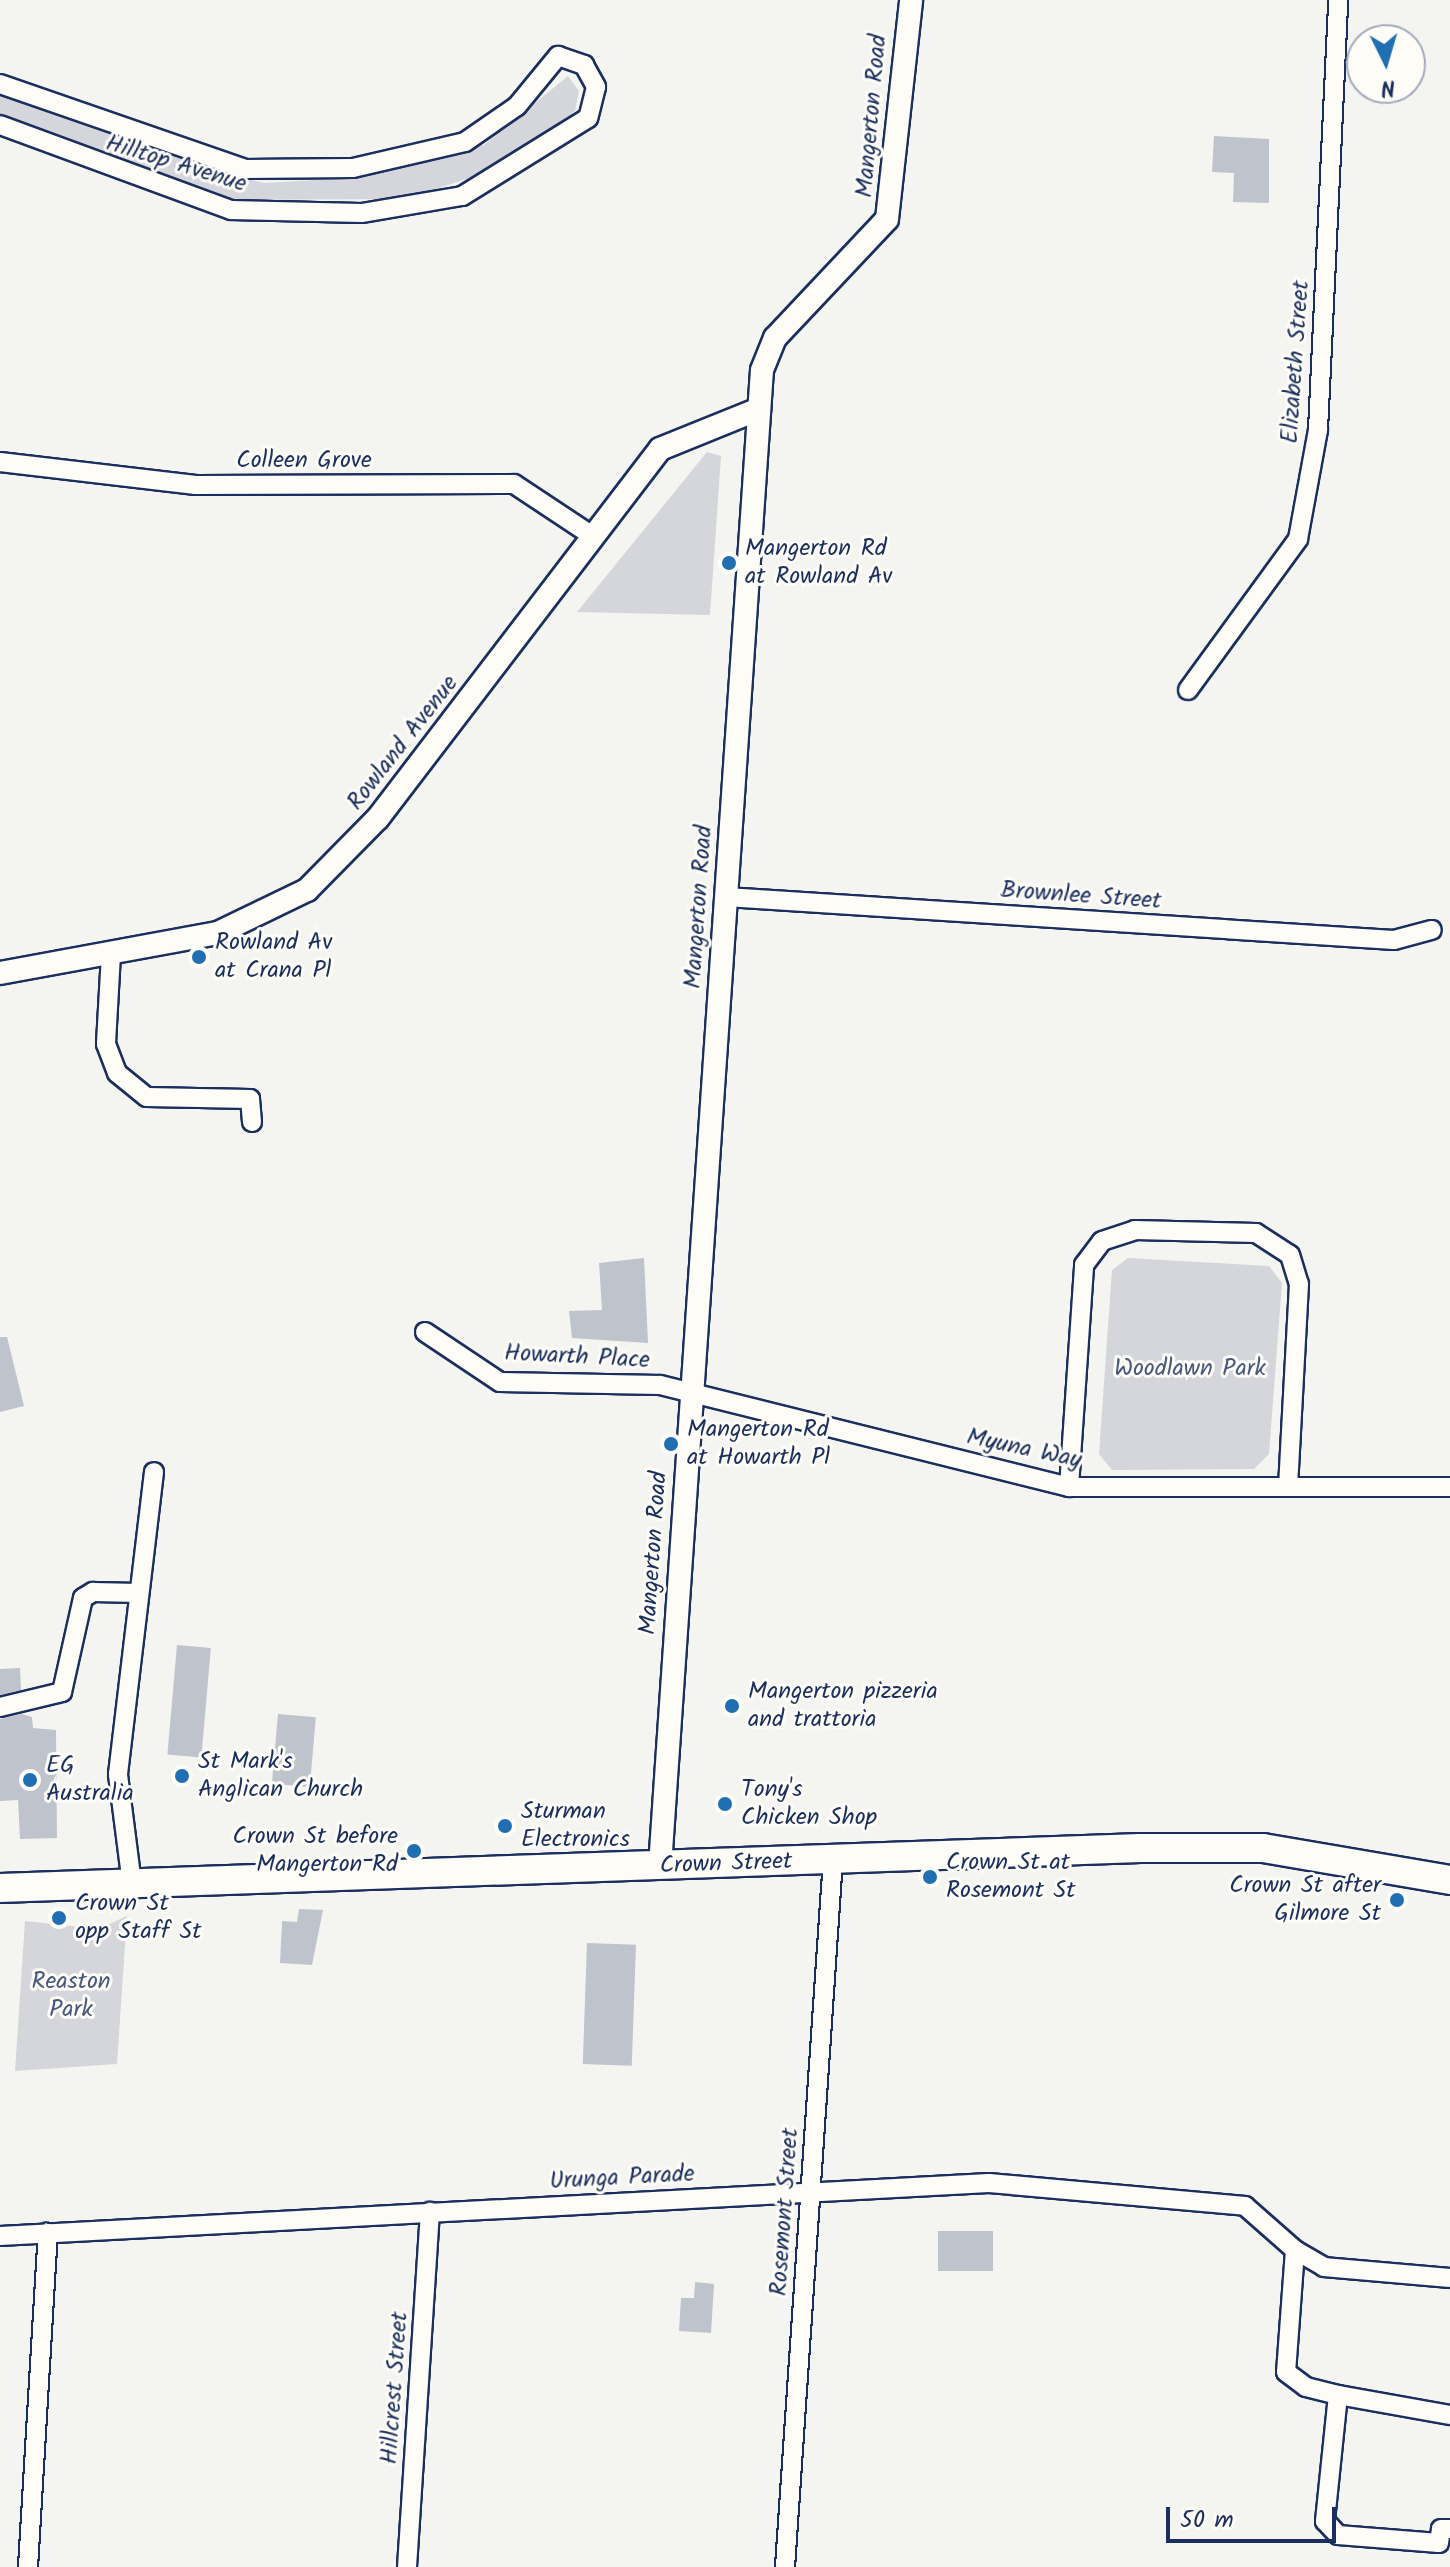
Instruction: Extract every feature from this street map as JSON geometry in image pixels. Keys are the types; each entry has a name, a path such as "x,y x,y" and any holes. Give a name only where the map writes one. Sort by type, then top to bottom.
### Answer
{"main road":[{"name":"Crown Street","path":"0,1888 1263,1848 1450,1880"}],"street":[{"name":"Mangerton Road","path":"660,1866 765,353 876,234 893,204 911,0"},
{"name":"Elizabeth Street","path":"1188,690 1298,539 1318,430 1338,0"},
{"name":"Hilltop Avenue","path":"0,84 245,169 353,168 465,142 517,106 558,56 584,65 596,87 588,118 462,196 361,213 231,210 0,125"},
{"name":"Rowland Avenue","path":"0,973 229,930 307,890 378,818 660,449 759,409"},
{"name":"Colleen Grove","path":"0,462 196,485 514,484 594,537"},
{"name":"Brownlee Street","path":"726,897 1394,940 1432,930"},
{"path":"111,954 106,1044 117,1073 147,1097 250,1099 252,1122"},
{"path":"1069,1487 1084,1265 1102,1241 1135,1230 1256,1233 1290,1255 1299,1284 1288,1487"},
{"name":"Howarth Place","path":"425,1332 500,1382 660,1385 691,1393"},
{"name":"Myuna Way","path":"691,1393 1069,1487 1450,1487"},
{"path":"132,1884 118,1774 154,1472"},
{"path":"0,1707 62,1692 83,1598 93,1592 139,1593"},
{"name":"Rosemont Street","path":"785,2567 833,1860"},
{"name":"Urunga Parade","path":"0,2236 989,2183 1245,2206 1295,2250"},
{"name":"Hillcrest Street","path":"407,2567 430,2212"},
{"path":"28,2567 48,2233"},
{"path":"1450,2278 1324,2267 1295,2250 1286,2372 1306,2387 1450,2415"},
{"path":"1338,2395 1325,2521 1338,2535 1439,2543 1441,2529 1450,2529"}],"green space":[{"path":"568,76 579,91 575,111 536,141 469,178 406,199 225,200 0,114 0,91 213,171 264,183 350,178 484,145"},
{"path":"707,452 721,456 710,615 577,612"},
{"name":"Woodlawn Park","path":"1128,1258 1269,1266 1282,1283 1269,1454 1254,1469 1112,1470 1099,1454 1112,1270"},
{"name":"Reaston Park","path":"127,1916 117,2064 15,2071 25,1921 99,1929"}],"building":[{"path":"1214,136 1269,139 1269,203 1233,202 1234,173 1212,172"},
{"path":"644,1258 648,1343 572,1338 569,1311 602,1310 599,1263"},
{"path":"0,1337 7,1337 24,1406 0,1412"},
{"path":"177,1645 211,1648 201,1758 167,1755"},
{"path":"20,1668 21,1690 0,1695 0,1669"},
{"path":"22,1714 32,1717 33,1728 56,1730 57,1838 20,1839 18,1800 0,1801 0,1719"},
{"path":"278,1714 316,1717 310,1787 272,1784"},
{"path":"299,1909 323,1910 312,1965 280,1963 282,1921 297,1922"},
{"path":"587,1943 636,1945 632,2066 583,2064"},
{"path":"938,2231 993,2231 993,2271 938,2271"},
{"path":"695,2282 714,2284 711,2333 679,2331 681,2298 694,2298"}],"place":[{"name":"Mangerton Rd at Rowland Av","path":"729,563"},
{"name":"Rowland Av at Crana Pl","path":"199,957"},
{"name":"Mangerton Rd at Howarth Pl","path":"671,1444"},
{"name":"Mangerton pizzeria and trattoria","path":"732,1706"},
{"name":"St Mark's Anglican Church","path":"182,1776"},
{"name":"EG Australia","path":"30,1780"},
{"name":"Tony's Chicken Shop","path":"725,1804"},
{"name":"Sturman Electronics","path":"505,1826"},
{"name":"Crown St before Mangerton Rd","path":"414,1851"},
{"name":"Crown St at Rosemont St","path":"930,1877"},
{"name":"Crown St after Gilmore St","path":"1397,1900"},
{"name":"Crown St opp Staff St","path":"59,1918"}]}
